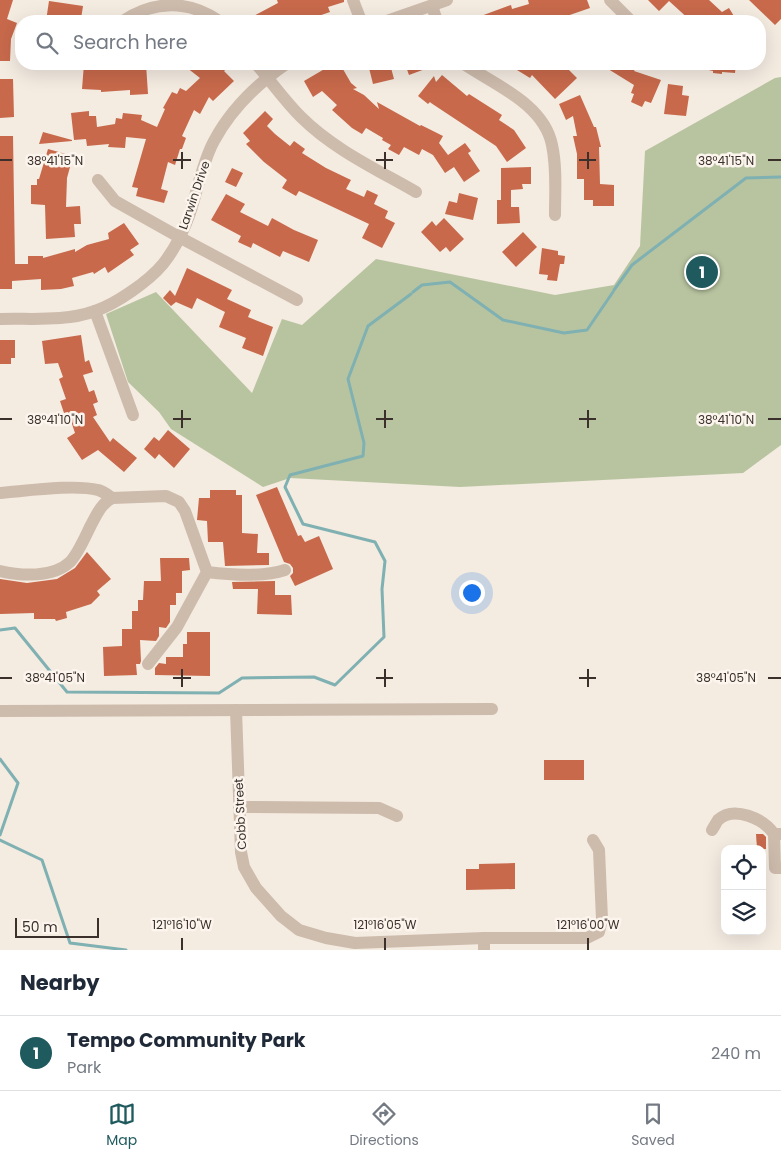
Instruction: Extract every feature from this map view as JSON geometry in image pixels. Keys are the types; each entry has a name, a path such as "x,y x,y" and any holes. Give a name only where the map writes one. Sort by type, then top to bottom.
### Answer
{"street":[{"path":"354,0 359,15"},
{"path":"405,15 447,0"},
{"path":"610,0 625,15"},
{"path":"133,15 144,8 161,4 180,4 199,9 209,15"},
{"path":"432,6 435,15"},
{"path":"261,70 281,96 301,117 332,143 416,192"},
{"name":"Larwin Drive","path":"0,319 52,318 95,311 130,293 163,264 179,238 190,213 204,166 214,141 246,97 278,70"},
{"path":"473,70 522,101 536,114 545,127 552,144 554,157 555,215"},
{"path":"98,180 115,201 179,238 297,300"},
{"path":"95,311 133,415"},
{"path":"0,493 89,488 100,490 112,498"},
{"path":"0,571 12,574 45,573 60,568 71,561 99,510 105,502 112,498 166,496 180,502 207,572 177,627 148,664"},
{"path":"207,572 224,574 275,573 285,570"},
{"path":"0,711 492,709"},
{"name":"Cobb Street","path":"236,710 241,852 244,867 266,901 281,916 300,930 326,938 355,943 484,944 587,938 599,932 602,919 599,850 593,840"},
{"path":"239,807 379,808 397,816"},
{"path":"712,830 719,820 731,815 744,814 766,824 778,834 775,868 781,868"}],"green space":[{"path":"781,77 781,445 743,473 460,487 290,478 263,487 171,429 159,412 128,382 106,314 156,292 252,393 282,319 302,325 376,259 555,295 614,285 640,246 645,151 775,78"}],"building":[{"path":"0,0 13,0 7,19 15,22 11,39 10,61 0,61"},
{"path":"277,0 344,0 344,2 328,7 330,12 321,15 255,15 278,3"},
{"path":"528,0 587,0 590,8 570,15 484,15 511,5 512,9 529,4"},
{"path":"648,0 709,0 722,12 729,8 733,15 684,15 669,1 659,11"},
{"path":"749,0 781,0 781,19 775,25"},
{"path":"49,1 83,6 82,15 47,15"},
{"path":"84,70 146,70 148,94 130,95 130,90 101,92 101,90 82,89"},
{"path":"190,70 225,70 224,71 234,81 213,101 209,97 200,114 194,110 182,136 186,138 175,165 168,162 161,189 168,191 164,203 136,196 138,188 132,187 146,139 126,137 125,148 108,147 109,144 87,146 86,139 74,140 71,113 89,111 89,116 96,116 97,127 115,124 116,118 122,119 123,113 142,115 141,120 157,127 165,109 163,108 172,92 177,94 180,88 186,91 200,78"},
{"path":"323,70 343,70 351,83 357,88 353,89 364,95 379,109 377,102 420,126 443,136 439,143 448,155 465,143 471,151 468,153 480,171 464,182 454,167 445,173 433,155 422,149 419,155 404,147 399,155 388,149 391,145 382,140 383,138 366,128 362,134 352,128 332,110 337,105 322,91 313,97 304,81"},
{"path":"370,70 392,70 394,79 373,84"},
{"path":"407,70 422,70 409,75"},
{"path":"517,70 569,70 577,78 555,99 532,75 530,78"},
{"path":"610,70 635,70 661,80 651,103 645,101 642,107 631,102 634,94 631,93 634,85"},
{"path":"708,70 735,70 735,73 722,72 722,74 713,73 713,71"},
{"path":"442,75 467,96 469,94 502,115 499,120 514,130 526,148 507,162 496,146 418,96 434,76 436,82"},
{"path":"0,79 13,79 14,117 0,118"},
{"path":"668,84 683,86 682,95 689,96 686,116 664,114"},
{"path":"580,95 594,127 596,127 601,147 599,147 600,184 614,185 614,206 593,206 593,200 584,200 584,179 577,179 577,154 573,136 577,136 573,116 566,120 559,104"},
{"path":"265,111 273,119 267,126 275,134 290,146 294,141 305,149 302,153 326,168 351,180 346,189 364,197 367,190 378,195 374,204 388,211 385,218 395,223 382,248 362,238 369,224 299,191 296,196 282,188 287,180 264,162 246,144 250,141 243,133"},
{"path":"43,132 72,140 72,141 39,144"},
{"path":"0,136 13,136 15,264 28,264 28,256 43,256 43,258 75,249 75,252 87,245 109,239 108,233 124,223 139,244 130,250 134,255 108,273 105,267 94,274 93,272 72,278 74,286 41,290 41,279 12,281 12,289 0,289"},
{"path":"48,149 73,156 67,178 66,207 80,206 81,224 74,224 75,237 46,239 45,205 31,204 31,185 37,185 37,179 39,179"},
{"path":"531,167 531,184 522,184 523,189 511,190 511,207 519,207 520,223 497,224 497,200 501,200 501,168"},
{"path":"232,168 243,173 236,187 225,182"},
{"path":"459,193 478,198 473,220 445,214 449,201 457,203"},
{"path":"226,194 245,204 240,212 268,226 272,218 318,240 309,262 283,251 280,257 253,243 251,248 238,242 241,236 211,220"},
{"path":"444,218 464,239 450,252 446,247 440,252 421,232 432,221 436,226"},
{"path":"523,232 537,247 516,267 502,252"},
{"path":"542,248 558,251 558,255 565,256 564,264 560,264 557,281 547,280 548,275 539,274"},
{"path":"187,268 232,290 227,299 251,310 248,317 273,327 263,356 242,348 246,338 219,327 225,312 197,298 192,309 176,302 171,306 163,298 170,290 175,296"},
{"path":"81,335 85,362 89,360 93,372 83,375 89,392 94,390 98,402 93,404 97,415 93,417 110,442 113,438 137,458 124,472 98,450 82,460 67,438 75,433 68,412 64,413 60,401 66,399 59,379 63,377 58,363 45,364 42,341"},
{"path":"0,340 15,340 15,358 11,358 11,364 0,364"},
{"path":"168,430 190,449 174,468 159,454 155,459 144,449 154,437 159,441"},
{"path":"277,487 298,536 301,535 305,542 319,536 333,569 295,586 290,576 293,573 293,568 290,564 284,562 256,495"},
{"path":"210,490 236,490 236,495 242,495 242,533 258,534 257,553 269,553 269,565 225,566 223,542 208,542 207,521 197,520 199,498 210,498"},
{"path":"87,552 111,579 97,591 100,595 91,604 66,612 67,618 56,621 55,619 34,619 34,613 0,614 0,579 27,583 57,579 75,568"},
{"path":"160,558 189,558 190,570 182,571 182,593 176,593 176,605 170,605 170,622 166,628 159,627 159,636 156,641 140,640 141,661 140,664 136,664 137,675 104,676 103,647 122,646 122,629 132,629 132,611 138,611 138,600 143,600 144,581 161,581"},
{"path":"275,581 275,595 291,595 292,615 257,614 258,589 233,589 232,582"},
{"path":"187,632 210,632 210,676 155,675 155,668 159,663 166,664 166,657 183,657 183,644 187,644"},
{"path":"544,760 584,760 584,780 544,780"},
{"path":"756,834 763,834 766,837 766,845 757,845"},
{"path":"515,863 515,889 466,890 466,869 479,869 479,864"}],"waterway":[{"path":"614,290 632,265 746,178 781,177"},
{"path":"413,292 422,285 450,282 503,320 564,333 587,330 613,292"},
{"path":"0,630 15,628 67,692 219,693 242,678 314,677 335,685 384,637 382,589 385,561 375,542 303,524 285,487 290,475 363,456 364,443 348,379 368,326 411,294"},
{"path":"0,759 18,783 0,835"},
{"path":"0,840 42,860 70,943 126,950"}],"place":[{"name":"Tempo Community Park","path":"702,272"}]}
